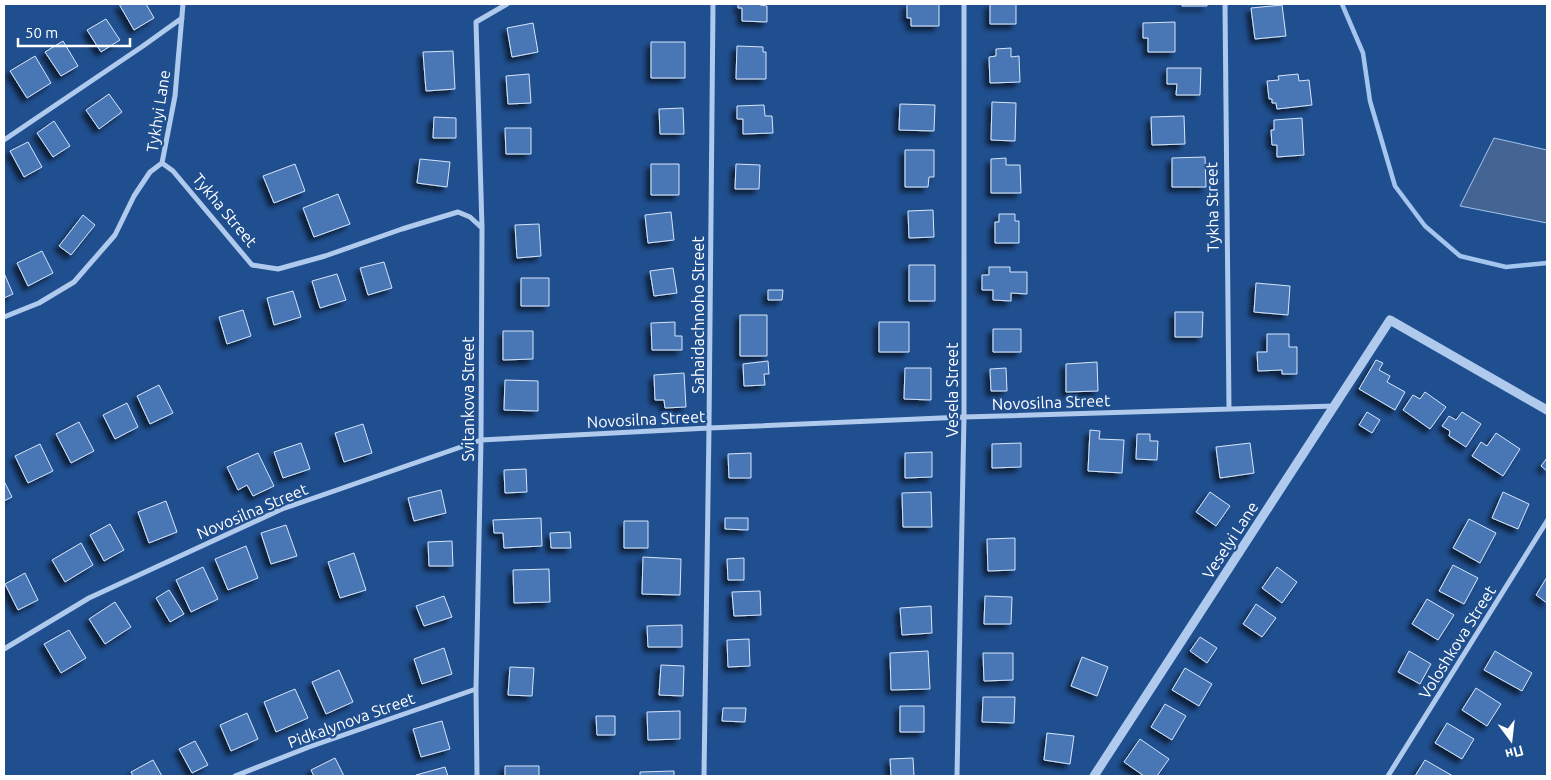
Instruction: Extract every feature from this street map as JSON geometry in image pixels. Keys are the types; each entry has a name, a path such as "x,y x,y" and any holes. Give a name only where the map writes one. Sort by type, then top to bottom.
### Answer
{"street":[{"name":"Tykhyi Lane","path":"162,162 175,96 183,4"},
{"name":"Svitankova Street","path":"477,776 476,689 481,440 482,228 476,22 506,4"},
{"name":"Sahaidachnoho Street","path":"704,776 713,4"},
{"name":"Vesela Street","path":"957,776 964,417 964,4"},
{"name":"Tykha Street","path":"1225,4 1229,409"},
{"path":"4,140 182,18"},
{"path":"4,317 39,303 74,282 115,235 134,196 150,172 162,162"},
{"name":"Tykha Street","path":"162,162 173,171 252,266 278,269 325,256 410,226 458,212 470,217 482,228"},
{"name":"Veselyi Lane","path":"1094,776 1390,320 1547,410"},
{"name":"Novosilna Street","path":"4,649 89,598 282,509 481,440 964,417 1335,406"},
{"name":"Voloshkova Street","path":"1388,776 1547,521"},
{"name":"Pidkalynova Street","path":"234,776 310,747 476,689"}],"water":[{"path":"1494,138 1547,150 1547,223 1460,206"}],"building":[{"path":"119,4 146,4 154,18 134,30"},
{"path":"738,4 760,4 767,6 767,22 742,21 742,8 738,8"},
{"path":"907,4 939,4 939,26 911,26 911,18 907,18"},
{"path":"990,4 1016,4 1016,24 990,24"},
{"path":"1182,4 1207,4 1207,6 1182,6"},
{"path":"1282,5 1286,36 1255,39 1251,8"},
{"path":"106,19 120,40 101,52 87,30"},
{"path":"1175,22 1175,52 1148,52 1148,38 1143,38 1143,23"},
{"path":"533,23 538,52 512,57 507,28"},
{"path":"63,41 78,66 61,76 45,52"},
{"path":"651,42 685,42 685,78 651,78"},
{"path":"737,46 763,47 763,52 766,52 766,79 736,79"},
{"path":"1011,48 1011,57 1019,56 1020,82 990,83 989,57 996,56 996,49"},
{"path":"453,51 455,89 426,91 423,52"},
{"path":"35,56 51,83 27,98 10,71"},
{"path":"1167,68 1201,68 1200,95 1176,95 1177,84 1167,84"},
{"path":"529,74 531,103 508,104 506,76"},
{"path":"1298,74 1299,81 1309,80 1312,105 1277,109 1276,103 1272,103 1272,99 1269,99 1267,81 1279,80 1278,76"},
{"path":"109,94 122,112 99,129 86,110"},
{"path":"992,102 1016,103 1015,141 991,140"},
{"path":"900,104 935,105 934,131 899,130"},
{"path":"764,105 765,116 772,116 773,133 743,134 743,119 737,119 737,106"},
{"path":"683,108 684,134 660,134 659,109"},
{"path":"1184,116 1185,144 1152,145 1151,117"},
{"path":"434,117 456,118 456,138 433,138"},
{"path":"1302,118 1304,155 1277,157 1277,145 1272,145 1271,130 1274,130 1274,120"},
{"path":"54,121 70,146 53,157 37,133"},
{"path":"505,128 531,128 531,154 506,154"},
{"path":"28,142 42,167 24,177 10,151"},
{"path":"905,150 934,150 934,177 929,177 928,187 905,187"},
{"path":"1205,157 1206,187 1172,187 1172,158"},
{"path":"1006,158 1006,165 1020,165 1021,193 991,193 991,159"},
{"path":"420,159 450,162 447,187 417,183"},
{"path":"295,164 305,191 274,203 263,176"},
{"path":"651,164 679,164 679,195 651,195"},
{"path":"736,164 760,165 759,189 735,189"},
{"path":"338,194 350,224 314,237 303,208"},
{"path":"933,210 934,237 909,238 908,211"},
{"path":"671,212 674,240 648,243 645,215"},
{"path":"999,214 1015,214 1015,221 1019,221 1019,243 995,243 995,222 999,222"},
{"path":"83,215 95,225 71,255 59,246"},
{"path":"539,224 541,256 517,258 515,225"},
{"path":"42,251 53,273 28,286 17,263"},
{"path":"384,262 392,288 368,295 360,268"},
{"path":"909,265 935,265 935,301 909,301"},
{"path":"989,267 1010,267 1010,272 1027,272 1027,294 1011,293 1011,301 993,300 993,290 982,290 982,275 989,275"},
{"path":"673,268 677,293 654,296 650,271"},
{"path":"4,273 13,294 4,298"},
{"path":"337,274 346,300 320,308 312,281"},
{"path":"521,278 549,278 549,306 521,306"},
{"path":"1256,283 1290,286 1288,315 1254,312"},
{"path":"768,290 783,290 782,300 768,300"},
{"path":"293,291 301,317 274,325 267,298"},
{"path":"243,310 251,336 227,344 219,317"},
{"path":"1175,312 1203,312 1202,337 1175,337"},
{"path":"740,315 767,315 767,356 740,356"},
{"path":"675,322 675,336 682,336 682,350 652,350 651,323"},
{"path":"879,322 909,322 909,352 879,352"},
{"path":"993,329 1021,329 1021,352 993,352"},
{"path":"503,331 533,331 533,359 503,360"},
{"path":"1267,334 1289,334 1289,347 1297,347 1297,374 1282,374 1282,370 1258,371 1257,352 1267,352"},
{"path":"1376,360 1383,363 1379,370 1390,376 1387,382 1405,392 1395,410 1359,389"},
{"path":"768,361 769,374 764,374 765,385 744,386 743,364"},
{"path":"1097,362 1098,391 1066,392 1066,364"},
{"path":"905,368 931,368 931,400 904,399"},
{"path":"1006,368 1007,391 991,391 990,369"},
{"path":"684,373 686,407 665,408 664,400 655,400 654,375"},
{"path":"505,380 538,381 538,411 504,410"},
{"path":"159,385 173,413 150,424 137,396"},
{"path":"1425,392 1446,407 1430,429 1403,410 1413,395 1420,399"},
{"path":"127,403 138,427 115,439 103,415"},
{"path":"1367,412 1380,420 1372,433 1359,425"},
{"path":"1462,412 1481,424 1466,447 1449,436 1450,431 1442,426 1449,416 1456,420"},
{"path":"79,422 94,451 71,463 56,434"},
{"path":"363,424 372,453 344,462 335,433"},
{"path":"1090,430 1100,431 1099,439 1124,440 1122,473 1088,471"},
{"path":"1496,433 1520,449 1503,476 1472,456 1481,442 1487,446"},
{"path":"1137,434 1150,434 1150,441 1158,441 1157,460 1136,459"},
{"path":"301,443 310,469 283,478 274,452"},
{"path":"1021,443 1021,467 992,468 992,444"},
{"path":"1250,443 1254,473 1220,478 1216,447"},
{"path":"40,444 53,471 28,483 15,456"},
{"path":"932,452 932,477 905,478 905,453"},
{"path":"258,453 274,486 253,496 247,485 238,490 227,467"},
{"path":"751,453 751,478 729,478 728,454"},
{"path":"1547,458 1547,471 1541,466"},
{"path":"526,469 527,492 505,493 504,470"},
{"path":"4,481 12,497 4,501"},
{"path":"441,490 446,513 414,521 408,498"},
{"path":"931,492 932,527 903,527 902,493"},
{"path":"1210,492 1230,506 1216,526 1196,512"},
{"path":"1503,492 1529,504 1518,529 1492,518"},
{"path":"166,501 177,532 149,543 138,512"},
{"path":"541,518 542,546 504,548 503,533 494,533 493,520"},
{"path":"725,518 748,518 748,530 725,529"},
{"path":"1469,519 1496,533 1480,563 1453,548"},
{"path":"624,521 648,521 648,548 624,548"},
{"path":"110,524 124,550 104,561 90,535"},
{"path":"286,525 297,556 271,564 261,533"},
{"path":"570,532 571,548 551,548 550,533"},
{"path":"1015,538 1015,570 988,571 987,539"},
{"path":"452,541 453,566 429,566 428,542"},
{"path":"81,543 93,565 65,582 52,560"},
{"path":"246,546 258,578 228,590 215,559"},
{"path":"354,553 366,590 340,598 328,562"},
{"path":"643,557 681,559 680,595 642,594"},
{"path":"744,558 744,580 728,580 727,559"},
{"path":"1453,565 1478,578 1464,604 1439,591"},
{"path":"203,567 218,599 191,612 176,580"},
{"path":"1277,567 1297,582 1282,603 1262,588"},
{"path":"549,569 550,602 514,603 513,570"},
{"path":"25,573 38,600 18,610 5,584"},
{"path":"1547,577 1547,603 1536,595"},
{"path":"169,590 184,614 170,622 156,598"},
{"path":"760,591 761,615 734,616 732,592"},
{"path":"444,596 452,617 424,626 416,606"},
{"path":"985,596 1012,597 1011,624 984,624"},
{"path":"1427,599 1454,615 1438,640 1412,624"},
{"path":"115,602 131,627 105,644 89,619"},
{"path":"1256,604 1276,618 1262,637 1243,624"},
{"path":"931,606 932,633 902,635 900,608"},
{"path":"682,625 682,647 648,647 647,626"},
{"path":"69,630 86,658 61,673 44,644"},
{"path":"1200,637 1217,648 1207,663 1190,651"},
{"path":"749,639 750,666 728,667 727,640"},
{"path":"444,648 452,674 422,684 414,659"},
{"path":"928,651 930,689 891,690 890,653"},
{"path":"1409,651 1431,664 1420,684 1398,672"},
{"path":"1495,651 1532,673 1522,691 1484,670"},
{"path":"983,653 1013,653 1013,680 984,681"},
{"path":"1082,657 1108,667 1097,696 1071,686"},
{"path":"661,665 684,666 683,696 659,695"},
{"path":"510,667 534,668 532,696 508,695"},
{"path":"1185,668 1212,684 1199,706 1172,690"},
{"path":"339,670 353,702 326,714 312,682"},
{"path":"1476,688 1501,704 1487,726 1462,710"},
{"path":"295,689 308,718 276,732 264,702"},
{"path":"983,697 1015,697 1014,723 982,722"},
{"path":"1165,704 1186,716 1172,740 1151,727"},
{"path":"900,706 924,706 924,732 900,732"},
{"path":"723,708 746,708 745,722 722,721"},
{"path":"680,711 680,739 648,740 647,712"},
{"path":"247,713 258,739 231,751 220,725"},
{"path":"596,716 615,716 615,735 597,735"},
{"path":"442,721 450,749 421,757 413,729"},
{"path":"1447,723 1474,739 1462,759 1435,743"},
{"path":"1047,733 1074,736 1070,764 1044,760"},
{"path":"1140,739 1169,759 1157,776 1144,776 1124,762"},
{"path":"195,741 208,765 192,773 179,749"},
{"path":"335,758 344,776 314,776 311,770"},
{"path":"913,758 914,776 891,776 890,759"},
{"path":"153,760 162,776 133,776 131,772"},
{"path":"1425,760 1453,776 1415,776"},
{"path":"505,766 539,766 539,776 505,776"},
{"path":"445,767 448,776 416,776 416,775"},
{"path":"674,771 674,776 640,776 640,772"}],"waterway":[{"path":"1342,4 1363,53 1370,101 1395,186 1425,226 1460,256 1506,267 1547,263"}]}
